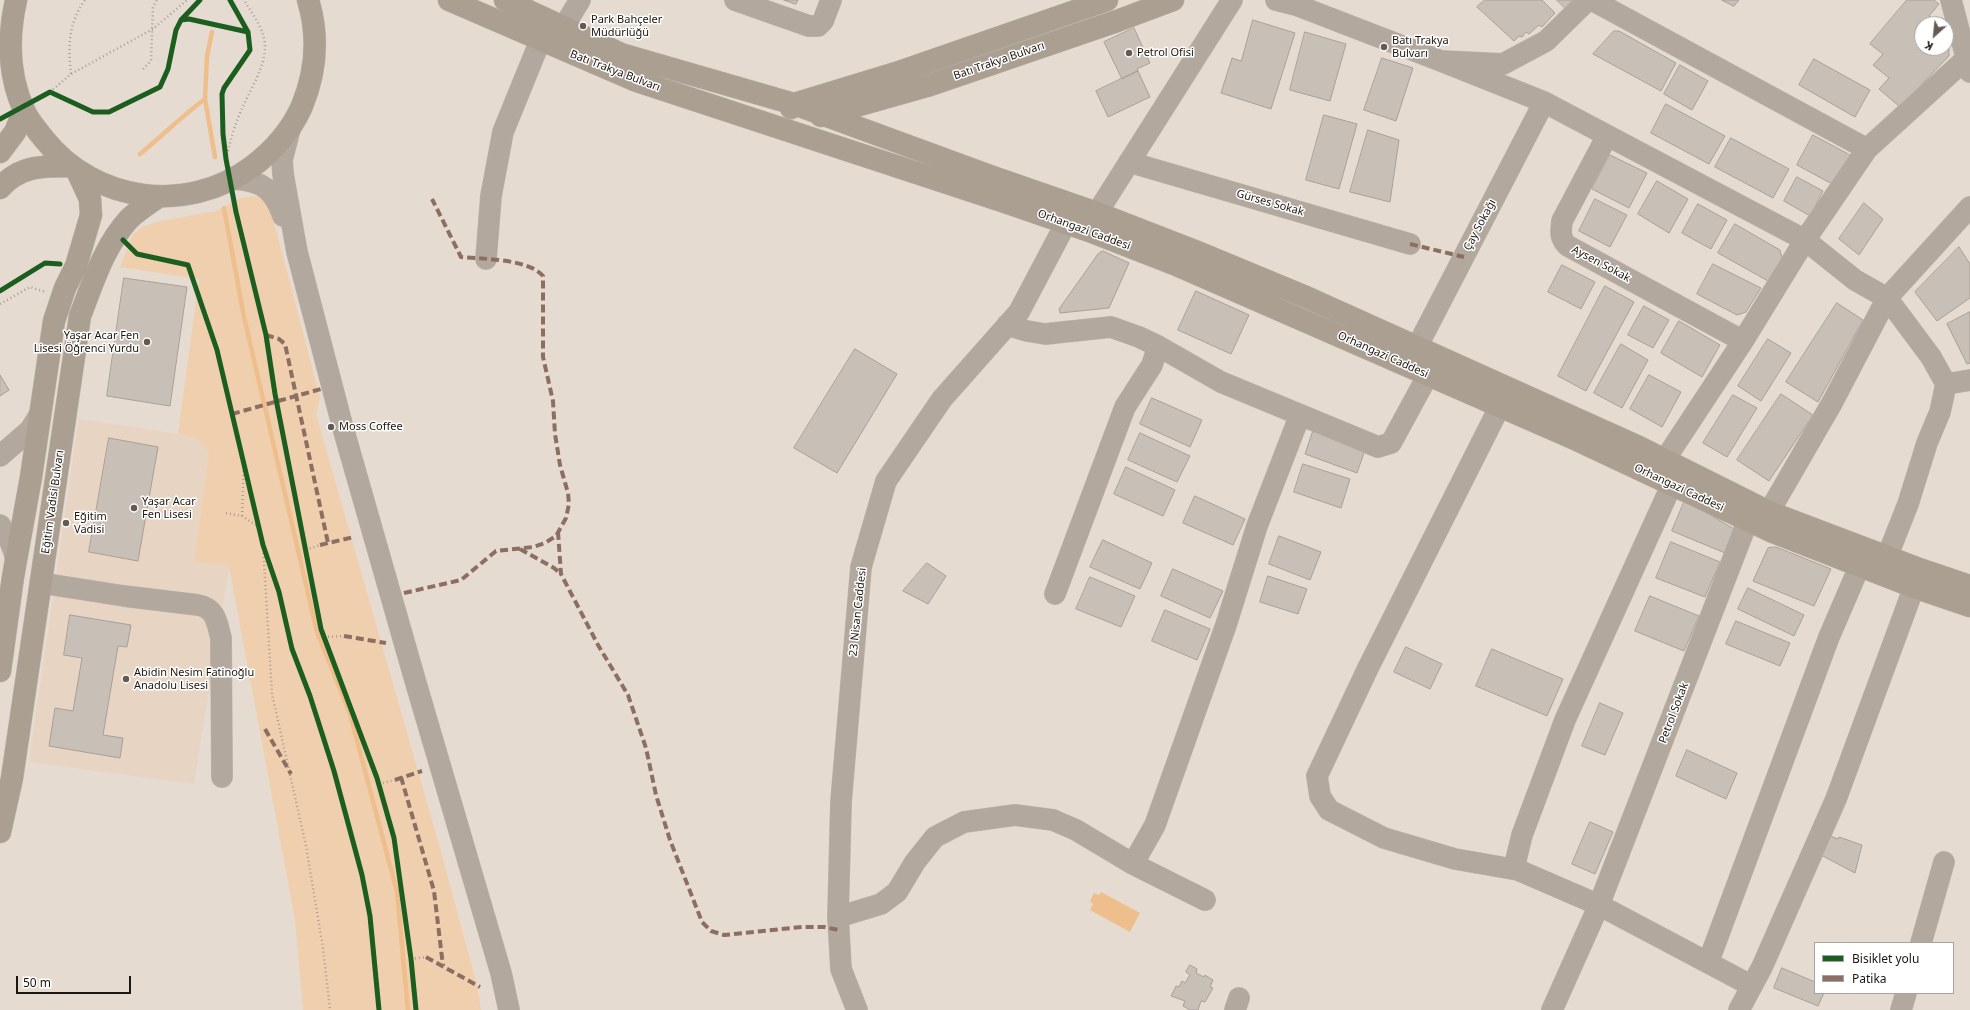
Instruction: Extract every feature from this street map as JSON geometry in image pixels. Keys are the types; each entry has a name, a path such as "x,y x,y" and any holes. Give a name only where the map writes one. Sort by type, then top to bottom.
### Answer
{"main road":[{"path":"0,9 7,0"},
{"path":"0,152 15,132 22,105 13,73 10,50 11,21 16,0"},
{"name":"Batı Trakya Bulvarı","path":"449,0 540,41 634,80 787,130 823,115 900,94 1117,21 1173,0"},
{"name":"Batı Trakya Bulvarı","path":"505,0 621,54 794,104 823,115"},
{"name":"Batı Trakya Bulvarı","path":"794,104 899,72 1108,0"},
{"path":"0,87 22,105 50,147 73,168 104,184 124,192 158,197 186,195 210,189 231,172 269,154 290,129 297,117 308,92 313,72 316,48 312,5"},
{"path":"892,140 884,132 878,120 881,110 900,94"},
{"path":"787,130 786,118 794,104"},
{"name":"Orhangazi Caddesi","path":"823,115 1097,213 1299,294 1639,447 1664,461 1769,512 1887,557 1970,586"},
{"name":"Orhangazi Caddesi","path":"787,130 1066,223 1174,264 1500,406 1672,484 1773,532 1914,587 1970,606"},
{"path":"0,188 5,182 24,170 41,166 73,168"},
{"path":"0,671 14,569 54,322 65,288 76,266 91,215 90,199 73,168"},
{"name":"Eğitim Vadisi Bulvarı","path":"0,832 12,778 80,316 104,256 118,232 130,218 158,197"}],"street":[{"path":"563,28 580,0"},
{"path":"735,0 809,26 818,26 823,21 831,0"},
{"path":"1097,213 1232,0"},
{"path":"1276,0 1292,2 1544,102 1805,240 1855,280 1887,298 1932,357 1946,384 1940,412 1927,443 1908,504 1887,557"},
{"path":"1441,61 1503,64 1546,41 1588,0"},
{"path":"1592,0 1868,149"},
{"path":"1664,461 1743,341 1805,240 1868,149 1968,66 1950,0"},
{"path":"486,259 491,196 503,132 540,41"},
{"name":"Çay Sokağı","path":"1417,347 1544,102"},
{"path":"290,129 282,160 283,174 297,252 347,443 423,710 501,973 509,1010"},
{"name":"Aysen Sokak","path":"1607,136 1562,220 1560,234 1562,241 1568,246 1743,341"},
{"name":"Gürses Sokak","path":"1129,162 1410,244"},
{"path":"231,172 251,180 272,193 279,205 297,252"},
{"path":"1769,512 1832,403 1887,298 1970,207"},
{"name":"23 Nisan Caddesi","path":"857,1010 841,969 838,917 841,802 861,567 886,481 942,399 1019,312 1066,223"},
{"path":"1007,325 1027,331 1045,334 1111,327 1140,337 1221,382 1378,447 1391,443 1428,375"},
{"path":"1055,594 1125,407 1152,365 1158,346"},
{"path":"1946,384 1970,380"},
{"path":"1500,406 1368,668 1317,776 1320,796 1329,810 1384,838 1455,859 1518,870 1599,905 1752,986"},
{"path":"0,456 30,430 40,414"},
{"path":"1133,864 1155,825 1226,625 1257,526 1300,415"},
{"path":"1518,870 1514,868 1522,835 1565,720 1672,484"},
{"name":"Petrol Sokak","path":"1552,1010 1599,905 1748,520"},
{"path":"0,524 8,535 15,551 14,569 0,604"},
{"path":"1708,962 1829,636 1860,565"},
{"path":"41,583 124,596 198,604 213,612 221,638 222,777"},
{"path":"1739,1010 1752,986 1836,799 1914,587"},
{"path":"838,917 881,904 896,892 915,862 935,837 964,822 1015,816 1053,820 1076,830 1133,864 1205,900"},
{"path":"1920,942 1944,862"},
{"path":"1902,1010 1906,994"}],"path":[{"path":"71,74 68,48 72,26 85,0"},
{"path":"143,69 151,61 153,7 157,0"},
{"path":"44,95 50,92 71,74 151,30 187,0"},
{"path":"226,159 232,133 259,72 264,54 265,44 260,26 244,0"},
{"path":"50,92 58,95"},
{"path":"224,140 226,159 231,172"},
{"path":"0,304 30,288 52,294"},
{"path":"242,455 249,484"},
{"path":"242,516 244,462"},
{"path":"226,513 242,516 259,526"},
{"path":"258,519 261,532"},
{"path":"262,539 272,694 306,846 323,948 330,1010"},
{"path":"304,542 307,557"},
{"path":"263,545 270,565"},
{"path":"306,550 320,545"},
{"path":"321,629 327,643"},
{"path":"324,637 344,636"},
{"path":"381,790 378,781 395,780"},
{"path":"410,951 411,962 426,957"}],"shaded area":[{"path":"258,196 270,207 320,398 316,414 441,852 477,985 481,1010 303,1010 295,920 229,566 194,561 209,454 201,442 189,436 178,434 199,279 120,267 133,234 144,226 160,221 216,211 240,198"},
{"path":"79,419 191,436 205,444 209,454 194,561 229,566 194,784 29,762"},
{"path":"1101,892 1140,913 1130,932 1090,910 1093,904 1090,901 1094,893 1099,895"}],"building":[{"path":"784,0 798,0 796,4"},
{"path":"1485,0 1542,0 1555,13 1542,27 1539,25 1529,34 1526,32 1522,37 1519,36 1514,41 1477,7"},
{"path":"1557,0 1573,0 1565,8"},
{"path":"1722,0 1739,0 1734,6"},
{"path":"1907,0 1934,0 1939,4 1929,16 1914,16 1914,56 1949,56 1900,107 1879,89 1889,78 1873,65 1883,54 1870,44"},
{"path":"1253,20 1295,33 1271,109 1221,93 1232,58 1241,61"},
{"path":"1134,28 1150,63 1137,69 1138,71 1122,79 1104,42"},
{"path":"1614,31 1619,31 1676,63 1661,91 1593,54"},
{"path":"1305,32 1346,44 1330,101 1290,90"},
{"path":"1382,58 1413,68 1396,121 1364,110"},
{"path":"1814,59 1870,90 1855,117 1799,85"},
{"path":"1680,65 1708,81 1692,110 1664,94"},
{"path":"1138,71 1150,97 1108,117 1096,91"},
{"path":"1666,104 1725,136 1709,164 1651,133"},
{"path":"1324,115 1357,124 1339,189 1306,180"},
{"path":"1368,130 1399,140 1390,202 1350,192"},
{"path":"1813,135 1850,155 1834,185 1797,165"},
{"path":"1731,138 1789,169 1773,198 1715,167"},
{"path":"1610,155 1647,173 1629,208 1592,189"},
{"path":"1797,177 1823,191 1810,216 1784,201"},
{"path":"1657,181 1688,199 1669,233 1638,214"},
{"path":"1595,199 1627,215 1610,247 1579,231"},
{"path":"1864,203 1883,219 1859,255 1839,239"},
{"path":"1698,204 1727,220 1711,249 1682,233"},
{"path":"1735,224 1780,250 1782,258 1768,281 1718,253"},
{"path":"1959,247 1970,264 1970,298 1937,321 1915,292"},
{"path":"1103,251 1129,263 1109,308 1060,313 1059,309 1098,254"},
{"path":"1713,264 1761,288 1746,312 1737,315 1697,294"},
{"path":"1562,265 1595,282 1581,309 1548,292"},
{"name":"Yaşar Acar Fen Lisesi Öğrenci Yurdu","path":"124,278 187,287 170,406 107,396"},
{"path":"1605,286 1634,302 1586,391 1558,376"},
{"path":"1196,291 1249,315 1231,354 1178,330"},
{"path":"1837,303 1863,320 1818,402 1786,382"},
{"path":"1644,306 1669,320 1653,348 1628,335"},
{"path":"1970,312 1970,363 1967,364 1947,324"},
{"path":"1679,321 1720,345 1702,377 1661,353"},
{"path":"1768,339 1791,353 1761,401 1738,386"},
{"path":"1621,344 1648,360 1622,408 1594,393"},
{"path":"855,349 897,374 837,473 794,448"},
{"path":"0,375 9,390 0,396"},
{"path":"1649,375 1681,392 1662,427 1630,409"},
{"path":"1781,394 1813,415 1769,481 1737,460"},
{"path":"1733,395 1757,408 1727,457 1703,443"},
{"path":"1152,398 1202,420 1190,447 1140,424"},
{"path":"1322,431 1365,450 1357,473 1305,454 1312,433"},
{"path":"1140,433 1190,456 1177,482 1128,460"},
{"name":"Yaşar Acar Fen Lisesi","path":"109,438 158,447 138,561 89,552"},
{"path":"1303,464 1350,479 1341,508 1294,492"},
{"path":"1126,467 1175,490 1163,516 1114,494"},
{"path":"1195,496 1245,519 1233,545 1183,523"},
{"path":"1685,500 1734,529 1725,553 1672,531"},
{"path":"1279,536 1321,552 1310,580 1269,564"},
{"path":"1103,540 1152,563 1140,589 1090,567"},
{"path":"1671,542 1720,562 1705,597 1656,578"},
{"path":"1776,547 1831,569 1814,606 1753,581 1768,548"},
{"path":"927,563 946,576 928,604 903,591"},
{"path":"1173,569 1223,591 1210,618 1161,596"},
{"path":"1268,576 1307,589 1298,614 1260,602"},
{"path":"1090,577 1135,596 1121,627 1076,609"},
{"path":"1748,588 1804,615 1794,636 1738,609"},
{"path":"1650,596 1699,616 1684,651 1635,631"},
{"path":"1165,610 1210,629 1197,660 1152,641"},
{"path":"70,615 131,625 127,647 118,646 103,735 123,738 120,758 49,746 55,708 73,711 82,658 64,655"},
{"path":"1736,621 1790,643 1780,666 1726,644"},
{"path":"1406,647 1442,664 1430,689 1394,672"},
{"path":"1492,649 1563,679 1547,716 1476,686"},
{"path":"1600,703 1623,713 1605,755 1582,746"},
{"path":"1687,750 1737,773 1726,799 1676,776"},
{"path":"1590,822 1613,832 1595,874 1572,864"},
{"path":"1828,835 1862,845 1855,873 1819,854"},
{"path":"1190,965 1197,969 1196,973 1204,977 1205,975 1213,980 1210,987 1213,988 1205,1002 1201,1001 1198,1010 1190,1010 1183,1006 1185,1001 1171,996 1176,986 1179,987 1182,981 1185,983 1190,975 1186,972"},
{"path":"1782,968 1814,982 1814,994 1824,994 1818,1006 1774,988"}],"waterway":[{"path":"212,32 207,56 205,99 215,157"},
{"path":"140,154 205,99"},
{"path":"224,208 244,317 317,632 350,714 397,892 408,1010"}],"marked path":[{"path":"404,593 461,580 496,551 533,547 545,543 556,536 566,518 569,504 555,434 553,401 543,357 543,276 536,270 517,263 493,259 461,257 432,199"},
{"path":"1410,244 1464,257"},
{"path":"266,335 279,339 285,344 328,543"},
{"path":"232,414 321,389"},
{"path":"558,532 561,574 598,645 628,695 646,748 656,795 670,840 702,922 711,931 724,935 802,927 824,927 839,930"},
{"path":"320,545 354,537"},
{"path":"520,549 554,568 561,574"},
{"path":"344,636 386,643"},
{"path":"265,729 291,774"},
{"path":"395,780 422,771"},
{"path":"401,777 434,891 443,966"},
{"path":"426,957 480,987"}],"cycle path":[{"path":"0,119 50,92 93,112 109,112 160,87 168,69 176,30 181,20 200,0"},
{"path":"230,0 248,32 250,50 224,88 222,94 223,134 226,159 236,212 266,335 275,394 321,629 377,778 394,838 411,959 416,1010"},
{"path":"181,20 189,19 248,32"},
{"path":"123,240 137,254 188,265 217,350 263,545 279,592 292,649 310,696 334,771 362,875 370,916 379,1010"},
{"path":"0,291 45,263 60,264"}],"place":[{"name":"Park Bahçeler Müdürlüğü","path":"583,26"},
{"name":"Batı Trakya Bulvarı","path":"1384,47"},
{"name":"Petrol Ofisi","path":"1129,53"},
{"name":"Yaşar Acar Fen Lisesi Öğrenci Yurdu","path":"147,342"},
{"name":"Moss Coffee","path":"331,427"},
{"name":"Yaşar Acar Fen Lisesi","path":"134,508"},
{"name":"Eğitim Vadisi","path":"66,523"},
{"name":"Abidin Nesim Fatinoğlu Anadolu Lisesi","path":"126,679"}]}
